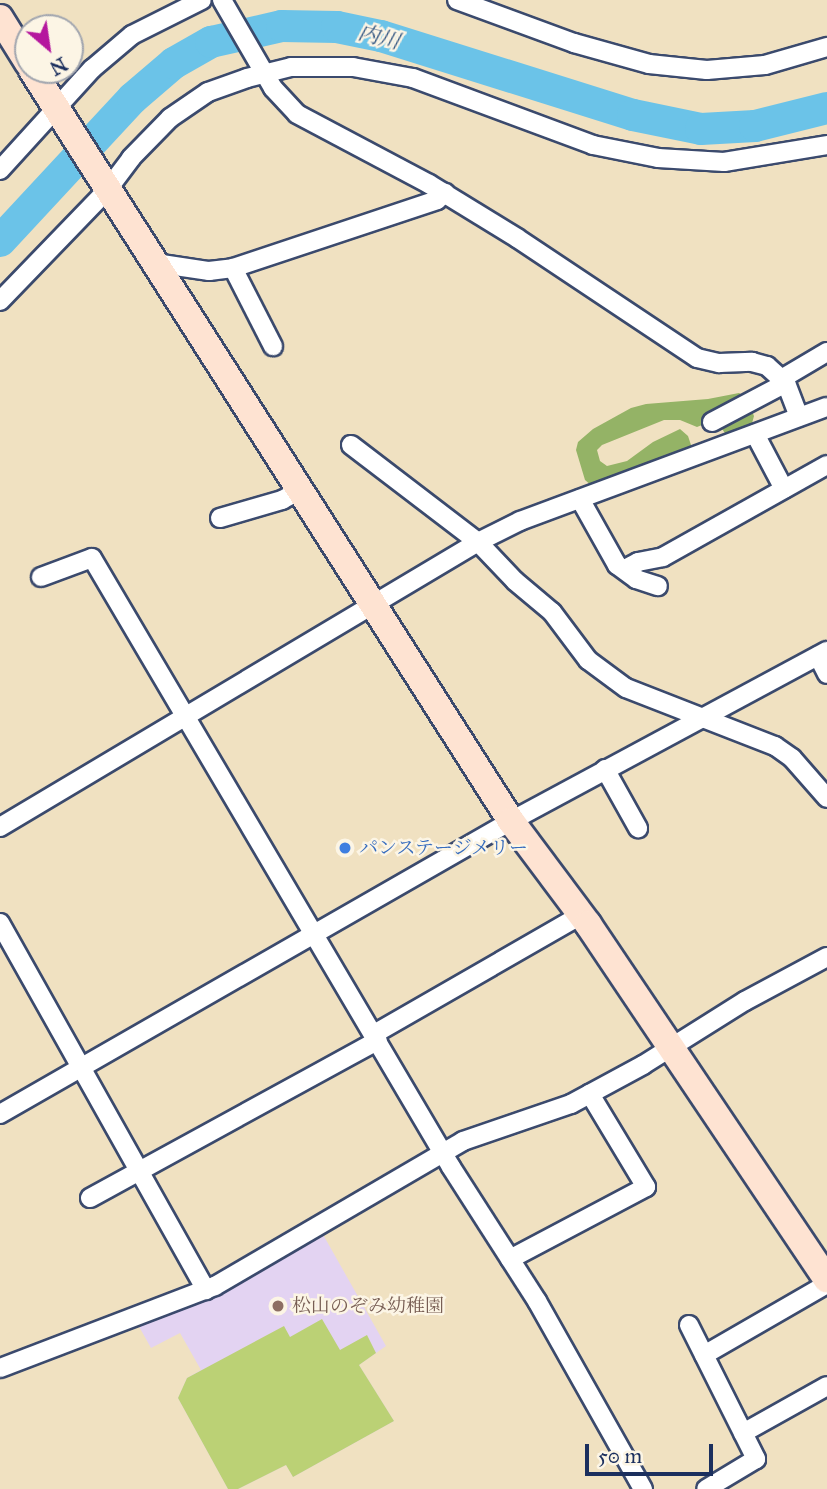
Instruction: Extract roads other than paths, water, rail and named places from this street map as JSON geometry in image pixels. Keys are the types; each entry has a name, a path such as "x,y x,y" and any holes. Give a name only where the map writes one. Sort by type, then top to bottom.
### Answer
{"street":[{"path":"0,170 132,35 202,0"},
{"path":"222,0 273,88 298,114 445,193 697,358 719,363 760,364 784,381 799,418"},
{"path":"457,0 574,43 649,64 707,70 765,65 827,47"},
{"path":"0,18 14,40"},
{"path":"0,301 170,118 208,92 263,71 291,67 353,67 413,78 593,145 658,158 724,162 827,145"},
{"path":"41,84 511,821 581,915 672,1046 826,1278 704,1355"},
{"path":"155,263 174,263 209,271 233,268 437,200 445,193"},
{"path":"233,268 273,346"},
{"path":"712,422 784,381 827,352"},
{"path":"0,827 478,542 520,521 827,407"},
{"path":"755,434 783,489"},
{"path":"351,445 478,542 515,581 552,612 588,660 626,688 775,746 792,758 827,798"},
{"path":"625,569 638,562 663,557 827,465"},
{"path":"220,518 282,500 300,490"},
{"path":"580,499 617,565 636,579 658,586"},
{"path":"41,577 92,558 443,1153 537,1301 643,1489"},
{"path":"0,1114 511,821 698,718 822,654 827,674"},
{"path":"605,769 638,828"},
{"path":"90,1198 376,1037 581,915"},
{"path":"0,923 206,1290"},
{"path":"0,1368 206,1290 463,1141 544,1115 590,1094 745,1001 827,957"},
{"path":"510,1259 646,1187 590,1094"},
{"path":"689,1325 756,1459 706,1489"},
{"path":"743,1433 827,1387"}],"waterway":[{"name":"内川","path":"0,241 133,98 174,63 211,42 282,26 337,27 381,36 633,115 701,129 755,126 827,108"}],"place":[{"name":"パンステージメリー","path":"345,848"},
{"name":"松山のぞみ幼稚園","path":"278,1306"}]}
